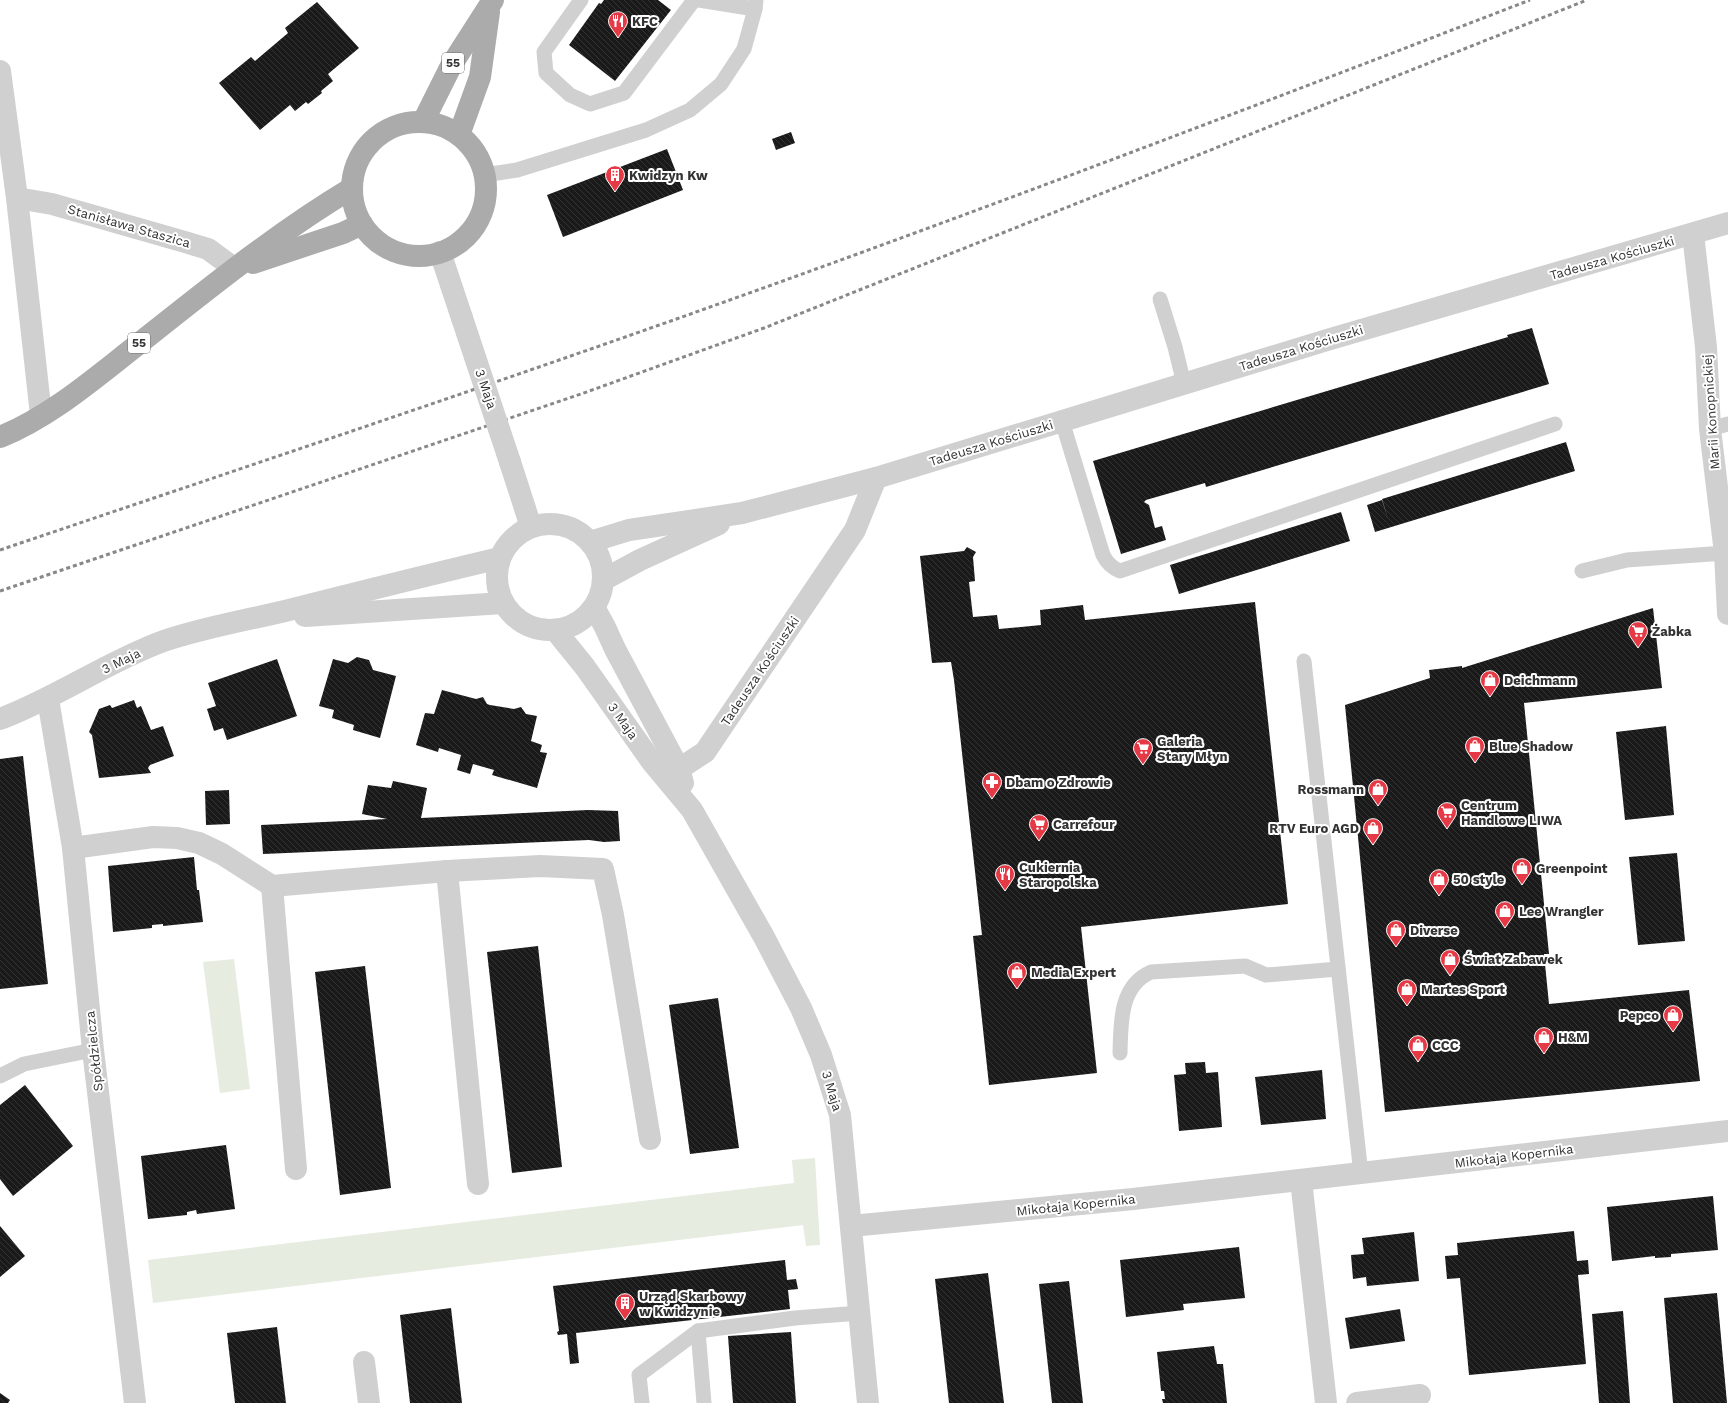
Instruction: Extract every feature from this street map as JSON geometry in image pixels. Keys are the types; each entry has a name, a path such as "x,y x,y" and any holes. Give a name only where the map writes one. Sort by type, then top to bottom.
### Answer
{"main road":[{"name":"55","path":"423,122 452,64 492,3"},
{"name":"55","path":"460,136 480,77 492,3"},
{"path":"423,122 442,126 460,136 471,147 479,160 484,175 486,189 480,216 473,228 464,238 452,246 440,252 422,256 404,254 393,250 373,238 362,224 354,207 352,188 355,167 365,148 382,133 402,124 423,122"},
{"name":"55","path":"0,437 11,433 41,415 104,371 234,268 310,213 352,188"},
{"name":"55","path":"234,268 343,233 362,224"}],"street":[{"path":"0,71 17,198 41,415"},
{"name":"Stanisława Staszica","path":"17,198 52,204 208,249 234,268"},
{"name":"Tadeusza Kościuszki","path":"590,542 629,530 742,513 876,478 1326,340 1728,223"},
{"name":"Marii Konopnickiej","path":"1693,234 1706,347 1719,426 1728,614"},
{"name":"3 Maja","path":"440,252 531,527"},
{"name":"Tadeusza Kościuszki","path":"679,769 705,752 855,530 876,478"},
{"name":"Tadeusza Kościuszki","path":"603,580 640,560 742,513"},
{"path":"552,523 563,525 582,534 590,542 600,560 603,580 600,594 594,607 584,618 570,626 555,630 540,629 525,624 513,616 504,603 498,589 496,573 500,558 507,545 518,534 531,527 552,523"},
{"name":"3 Maja","path":"0,720 48,699 123,658 161,642 205,628 248,620 500,558"},
{"name":"3 Maja","path":"248,620 504,603"},
{"name":"3 Maja","path":"594,607 618,656 679,769 692,810"},
{"name":"3 Maja","path":"555,630 585,667 652,762 692,810 764,937 801,1008 821,1055 840,1114 868,1403"},
{"name":"Spółdzielcza","path":"48,699 73,848 93,1050 135,1403"},
{"path":"73,848 153,837 176,838 199,843 222,854 272,886 447,871 540,866 603,869 613,916 650,1139"},
{"path":"447,871 478,1184"},
{"path":"272,886 296,1169"},
{"name":"Mikołaja Kopernika","path":"851,1226 1133,1199 1728,1131"},
{"path":"1301,1180 1326,1403"},
{"path":"364,1362 369,1403"},
{"path":"1357,1403 1420,1395"}],"lane":[{"path":"581,0 544,52 546,73 570,95 590,104 624,93 694,0"},
{"path":"484,175 517,170 646,130 690,110 721,84 744,49 756,4 698,0"},
{"path":"1160,299 1175,346 1184,384"},
{"path":"1062,421 1102,556 1114,568 1120,571 1555,424"},
{"path":"1582,571 1627,560 1725,553"},
{"path":"1304,662 1360,1174"},
{"path":"1120,1054 1122,1013 1128,995 1138,979 1151,972 1245,966 1266,975 1338,968"},
{"path":"0,1076 24,1064 93,1050"},
{"path":"642,1403 639,1375 698,1331 795,1318 860,1313"},
{"path":"698,1331 704,1403"}],"shaded area":[{"path":"234,959 250,1089 220,1093 203,962"},
{"path":"815,1158 820,1245 806,1246 803,1225 153,1303 148,1260 794,1183 792,1160"}],"building":[{"path":"604,0 658,0 671,10 615,81 569,45 599,3 601,4"},
{"path":"317,2 359,48 328,74 333,81 321,91 322,93 308,104 306,102 295,111 290,105 260,130 219,83 251,57 255,61 288,33 285,28"},
{"path":"791,132 795,143 776,150 772,139"},
{"name":"Kwidzyn Kw","path":"667,149 683,190 563,237 547,195"},
{"path":"1532,328 1549,384 1206,487 1205,483 1146,500 1144,502 1149,505 1155,528 1162,526 1166,540 1121,554 1093,461 1508,337 1507,335"},
{"path":"1566,442 1575,471 1375,532 1367,505 1382,500 1388,519 1382,499"},
{"path":"1341,512 1350,541 1179,594 1170,565"},
{"name":"Galeria Stary Młyn","path":"967,547 976,552 973,557 975,581 969,582 973,617 997,615 999,629 1041,625 1040,610 1083,605 1085,620 1255,602 1288,904 1081,927 1097,1073 989,1085 973,936 982,935 954,680 951,662 932,663 920,556 964,551"},
{"name":"Centrum Handlowe LIWA","path":"1653,608 1662,688 1524,703 1549,954 1544,954 1549,1004 1689,990 1700,1081 1385,1112 1345,705 1430,678 1429,670 1462,666 1462,668"},
{"path":"357,657 369,660 373,670 396,676 380,738 353,730 354,725 332,718 334,710 319,706 333,659 348,663"},
{"path":"277,659 297,716 227,740 223,728 214,731 207,709 216,706 208,683"},
{"path":"442,690 476,699 483,697 487,704 490,705 514,709 521,707 526,714 537,716 531,741 542,745 540,752 547,753 537,788 492,775 494,770 473,764 470,774 457,770 461,755 439,748 438,752 416,745 425,713 434,714"},
{"path":"134,700 137,708 141,706 151,730 163,726 174,756 150,765 148,768 151,773 99,778 92,735 89,732 99,709 110,705 112,708"},
{"path":"1666,726 1674,815 1625,820 1616,732"},
{"path":"23,756 48,984 0,989 0,759"},
{"path":"393,781 427,788 421,818 588,810 618,811 620,841 604,842 589,840 263,854 261,825 387,819 362,814 368,785 391,788"},
{"path":"229,790 230,824 206,825 205,791"},
{"path":"1677,853 1685,941 1638,945 1629,857"},
{"path":"194,857 197,890 199,890 203,922 163,926 163,924 152,925 152,928 113,932 108,866"},
{"path":"538,946 562,1167 512,1173 487,952"},
{"path":"365,966 391,1188 340,1195 315,972"},
{"path":"718,998 739,1148 690,1154 669,1005"},
{"path":"1205,1062 1206,1073 1218,1072 1222,1127 1179,1131 1174,1075 1186,1074 1185,1063"},
{"path":"1322,1070 1326,1119 1261,1125 1255,1077"},
{"path":"25,1085 73,1146 13,1196 0,1179 0,1105"},
{"path":"226,1145 235,1209 197,1214 196,1210 187,1212 187,1215 148,1219 141,1156"},
{"path":"1713,1196 1718,1250 1671,1254 1671,1257 1655,1258 1655,1256 1612,1261 1607,1207"},
{"path":"0,1226 25,1256 0,1277"},
{"path":"1574,1231 1577,1261 1588,1260 1589,1274 1578,1275 1586,1364 1469,1375 1460,1278 1447,1279 1445,1256 1458,1255 1457,1243"},
{"path":"1414,1232 1419,1281 1367,1286 1366,1277 1353,1279 1351,1255 1364,1254 1362,1238"},
{"path":"1239,1247 1245,1298 1183,1304 1184,1310 1126,1317 1120,1260"},
{"name":"Urząd Skarbowy w Kwidzynie","path":"785,1260 787,1280 796,1279 798,1289 788,1290 790,1309 576,1333 579,1363 570,1364 567,1334 558,1335 557,1332 559,1331 553,1286"},
{"path":"988,1273 1004,1403 949,1403 935,1279"},
{"path":"1069,1281 1083,1403 1052,1403 1039,1284"},
{"path":"1717,1293 1727,1403 1673,1403 1664,1298"},
{"path":"451,1308 462,1403 410,1403 400,1315"},
{"path":"1400,1309 1405,1341 1350,1349 1345,1318"},
{"path":"1623,1311 1630,1403 1599,1403 1592,1314"},
{"path":"277,1327 286,1403 235,1403 227,1333"},
{"path":"791,1332 796,1403 733,1403 728,1336"},
{"path":"1214,1346 1217,1364 1223,1364 1227,1403 1163,1403 1162,1399 1165,1399 1164,1391 1161,1391 1157,1352"},
{"path":"0,1393 10,1400 8,1403 0,1403"}],"railway":[{"path":"0,550 455,396 727,301 1129,153 1530,0"},
{"path":"0,591 581,394 764,328 1587,0"}],"place":[{"name":"KFC","path":"618,38"},
{"name":"Kwidzyn Kw","path":"615,192"},
{"name":"Żabka","path":"1638,648"},
{"name":"Deichmann","path":"1490,697"},
{"name":"Blue Shadow","path":"1475,763"},
{"name":"Galeria Stary Młyn","path":"1143,765"},
{"name":"Dbam o Zdrowie","path":"992,799"},
{"name":"Rossmann","path":"1378,806"},
{"name":"Centrum Handlowe LIWA","path":"1447,829"},
{"name":"Carrefour","path":"1039,841"},
{"name":"RTV Euro AGD","path":"1373,845"},
{"name":"Greenpoint","path":"1522,885"},
{"name":"Cukiernia Staropolska","path":"1005,891"},
{"name":"50 style","path":"1439,896"},
{"name":"Lee Wrangler","path":"1505,928"},
{"name":"Diverse","path":"1396,947"},
{"name":"Świat Zabawek","path":"1450,976"},
{"name":"Media Expert","path":"1017,989"},
{"name":"Martes Sport","path":"1407,1006"},
{"name":"Pepco","path":"1673,1032"},
{"name":"H&M","path":"1544,1054"},
{"name":"CCC","path":"1418,1062"},
{"name":"Urząd Skarbowy w Kwidzynie","path":"625,1320"}]}
